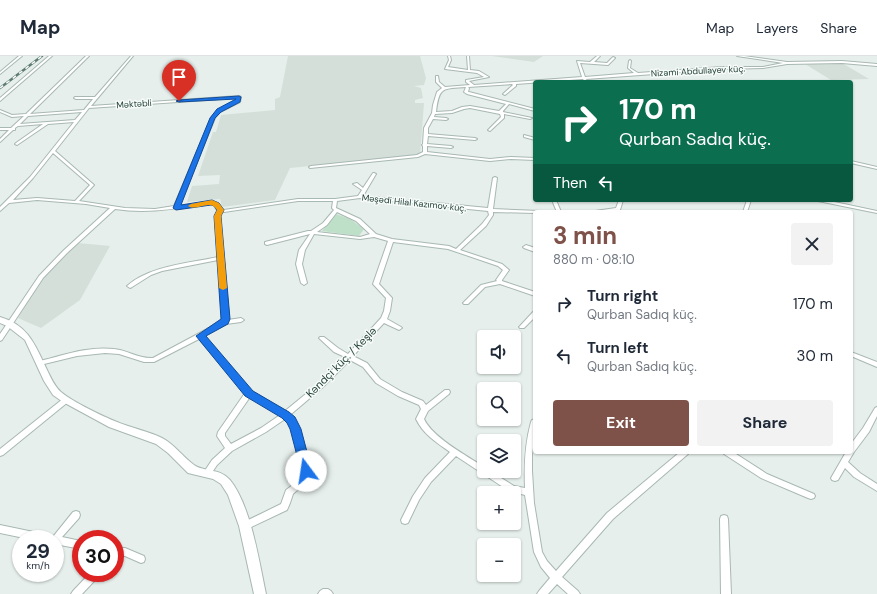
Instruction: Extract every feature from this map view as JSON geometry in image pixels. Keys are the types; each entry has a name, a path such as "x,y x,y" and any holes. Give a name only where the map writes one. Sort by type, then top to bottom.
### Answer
{"street":[{"path":"0,73 21,56"},
{"path":"0,100 51,56"},
{"path":"0,141 88,56"},
{"path":"1,208 9,202 53,151 88,107 132,56"},
{"path":"449,56 450,60 446,68 469,70 487,77 467,81 473,86"},
{"path":"468,56 469,70"},
{"path":"591,63 599,56"},
{"path":"738,56 787,63 842,62 877,65"},
{"path":"585,80 578,62 608,64 614,58"},
{"path":"630,61 629,68 637,74"},
{"name":"Nizami Abdullayev küç.","path":"585,80 637,74 722,68 763,68 787,63"},
{"path":"425,153 424,145 427,125 434,113 439,92 444,88 438,82 437,77"},
{"name":"Nizami Abdullayev küç.","path":"444,88 467,88 473,86 533,82"},
{"path":"505,94 514,85 513,83"},
{"path":"467,88 467,93 533,110"},
{"name":"Məktəbli","path":"88,107 239,97 239,101 219,110 212,118 176,208"},
{"path":"76,98 96,98"},
{"path":"490,130 503,117 502,109 508,104"},
{"path":"434,113 452,112 470,107 530,118"},
{"path":"0,111 9,115"},
{"path":"4,117 9,115 85,111"},
{"path":"432,118 446,119"},
{"path":"18,125 77,121"},
{"path":"17,144 47,123"},
{"path":"0,130 14,129"},
{"path":"425,135 475,139"},
{"path":"525,136 533,139"},
{"path":"424,145 451,147"},
{"path":"53,151 92,186 76,202"},
{"path":"311,167 418,156 425,153 490,160 511,158 533,159"},
{"path":"853,162 877,168"},
{"path":"360,197 370,183 374,174"},
{"path":"457,250 484,225 490,215 495,178"},
{"path":"355,184 364,190"},
{"name":"Məşədi Hilal Kazımov küç.","path":"9,202 37,199 76,202 113,208 154,210 212,202 217,205 220,210 298,200 334,200 360,197 490,210 533,212"},
{"path":"334,200 334,208 336,210 358,220 374,235 390,240 457,250 504,266 506,271 499,280 500,282"},
{"path":"610,210 618,209 620,202"},
{"path":"828,202 877,212"},
{"path":"0,339 41,277 65,252 113,208"},
{"path":"220,210 217,216 226,316 225,322"},
{"path":"304,283 299,264 302,250 312,232 324,224 336,210"},
{"path":"267,243 302,233 312,232 360,238 374,235"},
{"name":"Kəndçi küç. / Keşlə","path":"208,472 214,462 229,448 270,426 286,415 350,356 383,320 387,312 389,298 376,284 390,240"},
{"path":"526,247 533,249"},
{"path":"130,286 149,274 161,270 220,258"},
{"path":"466,303 483,286 500,282 533,293"},
{"path":"522,327 533,315"},
{"path":"0,320 10,324 28,339 56,393 66,400 112,424 159,441 172,450 192,470 215,474 229,486 245,526 260,594"},
{"path":"40,363 80,353 102,351 122,353 147,361 154,360 225,322 241,320"},
{"path":"383,320 399,328"},
{"path":"200,336 249,393 286,415 296,429 307,477 305,482 289,492 284,507 245,526"},
{"path":"322,338 336,350 350,356 368,367 378,382 421,403 425,410"},
{"path":"853,355 877,365"},
{"path":"447,392 425,410 420,418 420,422 455,452 477,466"},
{"path":"229,448 221,436 222,432 249,393"},
{"path":"0,453 66,400"},
{"path":"853,447 866,430 877,410"},
{"path":"533,431 529,450 529,492 540,560 575,594"},
{"path":"405,520 416,498 428,480 455,452"},
{"path":"542,594 610,516 683,454"},
{"path":"730,454 764,476 811,496"},
{"path":"835,478 848,454"},
{"path":"844,463 857,475 877,488"},
{"path":"495,478 512,489 529,492"},
{"path":"63,530 76,515"},
{"path":"724,519 726,594"},
{"path":"0,529 12,532"},
{"path":"124,552 141,560"},
{"path":"76,594 87,582"},
{"path":"322,594 328,594"}],"shaded area":[{"path":"288,56 420,56 426,78 424,85 414,86 421,88 423,98 415,100 415,103 424,103 420,155 290,168 275,200 222,207 220,199 187,202 192,186 219,184 220,175 198,176 213,132 216,132 221,115 275,110 275,99 280,97"},
{"path":"492,56 543,56 534,62"},
{"path":"842,63 869,79 831,80 805,64"},
{"path":"78,243 110,246 80,300 41,328 18,318 41,280"}],"green space":[{"path":"336,214 350,219 364,229 359,236 322,231"}],"railway":[{"path":"0,88 42,56"}],"slow traffic":[{"path":"191,206 212,202 217,205 218,209 220,210 217,216 223,288"}],"route":[{"path":"179,101 239,97 239,101 219,110 212,118 176,208 212,202 217,205 218,209 220,210 217,216 226,319 221,325 200,336 249,393 286,415 291,420 296,429 306,471"}]}
